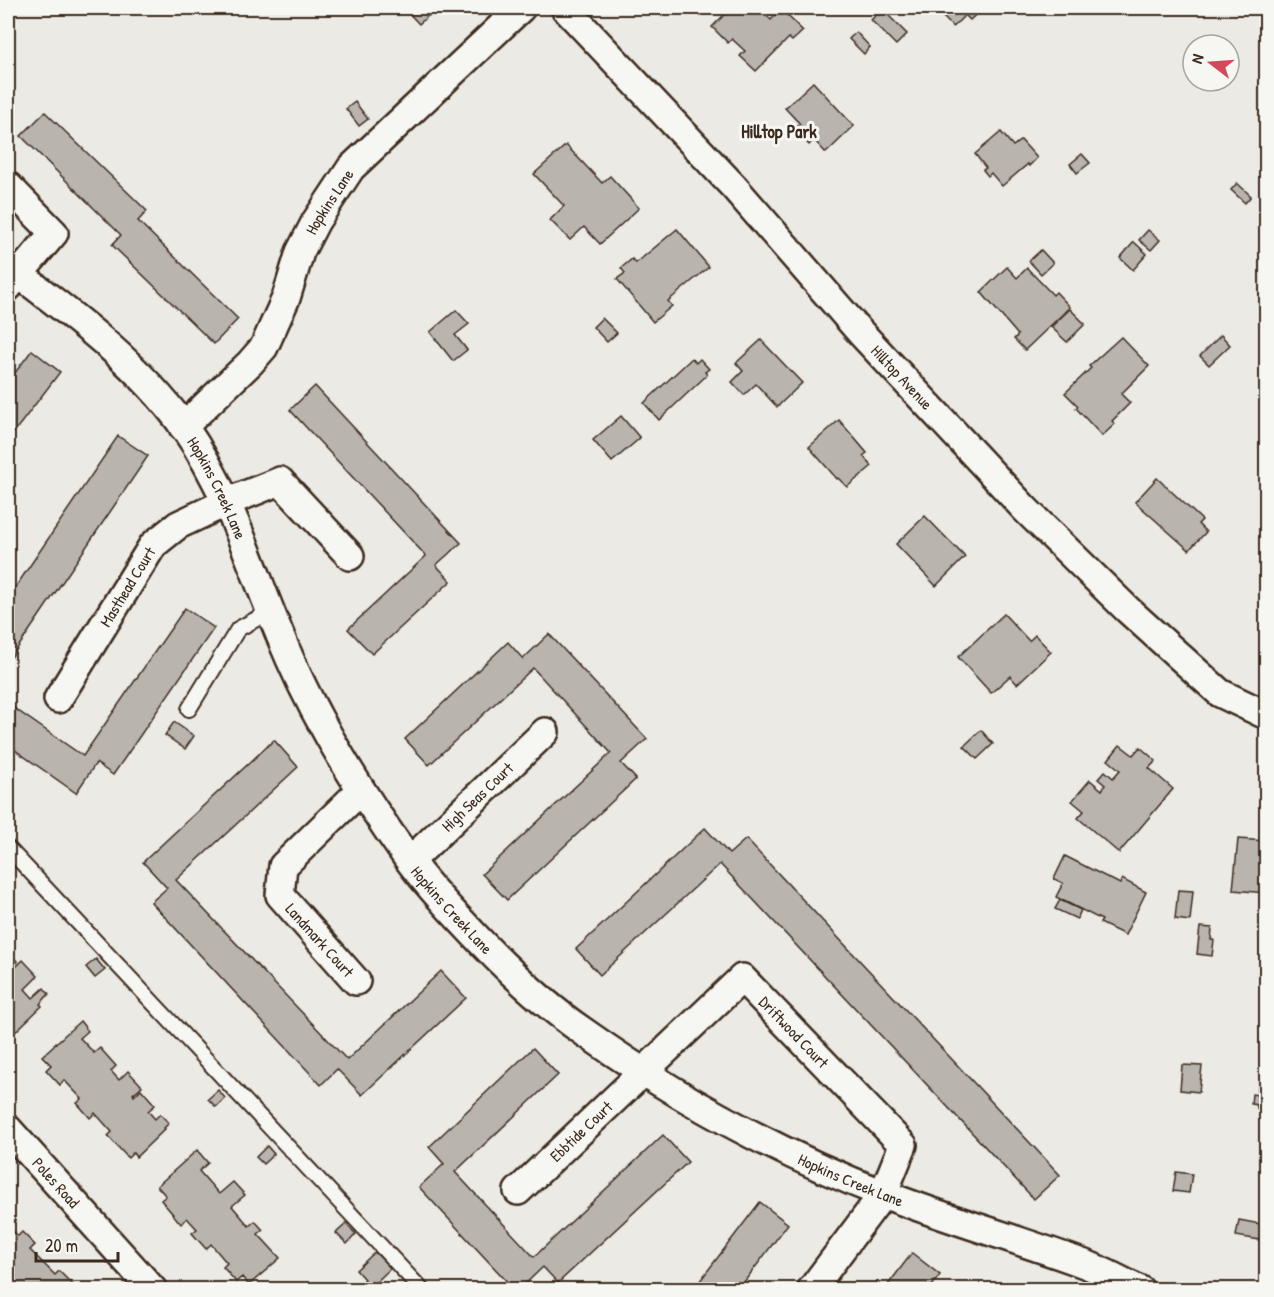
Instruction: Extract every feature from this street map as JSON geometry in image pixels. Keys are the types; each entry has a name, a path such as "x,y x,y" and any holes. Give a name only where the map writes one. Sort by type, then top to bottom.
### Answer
{"street":[{"name":"Hopkins Lane","path":"183,427 264,347 286,298 300,252 310,231 351,168 521,8"},
{"name":"Hilltop Avenue","path":"565,8 734,187 860,332 1024,509 1128,610 1220,693 1266,715"},
{"path":"8,186 54,233 11,276"},
{"name":"Hopkins Creek Lane","path":"11,276 117,352 183,427 207,465 225,503 305,690 361,790 410,861 444,902 493,955 537,995 582,1031 645,1072 756,1136 883,1194 1086,1264 1140,1290"},
{"name":"Masthead Court","path":"58,699 153,546 178,525 280,481 350,556"},
{"name":"High Seas Court","path":"410,861 545,732"},
{"name":"Landmark Court","path":"356,981 280,895 283,866 361,790"},
{"name":"Driftwood Court","path":"645,1072 742,978 903,1145 883,1194"},
{"name":"Ebbtide Court","path":"518,1191 645,1072"},
{"name":"Poles Road","path":"8,1129 153,1290"},
{"path":"811,1290 883,1194"}],"lane":[{"path":"189,709 238,629 271,611"},
{"path":"8,848 422,1290"}],"building":[{"path":"404,8 437,8 419,24"},
{"path":"731,8 758,8 771,20 781,9 803,31 792,41 789,38 756,71 740,56 745,51 732,39 728,43 712,27"},
{"path":"934,8 983,8 970,20 965,15 953,27"},
{"path":"882,9 907,34 896,45 871,20"},
{"path":"856,32 870,47 864,54 849,39"},
{"path":"813,82 854,126 826,153 814,140 809,145 794,129 800,124 785,108"},
{"path":"355,102 368,119 359,126 346,109"},
{"path":"45,112 147,211 138,221 238,319 214,344 112,245 121,235 21,136"},
{"path":"1001,132 1013,146 1021,140 1037,158 1002,186 991,173 988,176 983,170 986,168 975,154"},
{"path":"566,145 602,183 610,176 639,208 600,244 584,227 570,240 550,220 564,206 534,174"},
{"path":"1082,154 1090,163 1077,173 1070,164"},
{"path":"1237,183 1251,196 1245,203 1231,190"},
{"path":"677,229 709,267 668,301 672,306 653,322 617,279 625,273 621,268 632,259 636,263"},
{"path":"1148,230 1160,240 1151,250 1139,240"},
{"path":"1134,242 1147,254 1133,270 1120,258"},
{"path":"1041,250 1053,263 1041,274 1029,261"},
{"path":"1007,267 1017,278 1027,268 1053,295 1056,292 1070,307 1025,350 1014,339 1018,335 981,292"},
{"path":"1070,309 1085,324 1067,342 1051,327"},
{"path":"456,310 469,324 455,335 467,350 453,361 430,332"},
{"path":"602,318 617,333 607,342 593,327"},
{"path":"1221,335 1230,345 1209,365 1200,356"},
{"path":"1121,337 1149,366 1121,394 1130,403 1112,421 1115,424 1102,436 1065,393 1091,368 1089,366"},
{"path":"761,340 802,383 777,407 756,384 744,395 732,382 743,371 736,363"},
{"path":"32,350 60,372 8,440 8,382"},
{"path":"692,358 696,363 700,359 709,369 705,372 707,375 659,420 644,403"},
{"path":"315,386 461,543 436,565 451,581 372,654 348,629 426,556 290,410"},
{"path":"621,416 640,438 612,462 593,440"},
{"path":"839,420 867,453 863,456 872,466 847,487 809,447"},
{"path":"118,436 148,456 8,662 8,598"},
{"path":"1157,478 1202,520 1198,524 1206,532 1189,550 1135,502"},
{"path":"925,516 965,557 936,586 896,544"},
{"path":"185,608 214,628 113,775 96,763 76,793 8,745 8,704 83,756"},
{"path":"1004,614 1029,641 1035,635 1051,652 1017,684 1010,676 991,693 958,657"},
{"path":"549,634 647,739 621,763 636,779 507,900 482,874 611,753 533,668 429,765 405,739 508,642 523,659"},
{"path":"174,722 194,736 185,749 165,735"},
{"path":"981,730 993,744 977,759 964,746"},
{"path":"274,740 298,767 176,880 347,1060 441,971 466,998 362,1095 337,1069 321,1085 151,902 167,888 143,862"},
{"path":"1120,745 1133,755 1140,747 1156,761 1149,768 1173,789 1119,853 1078,818 1084,811 1072,801 1090,780 1102,790 1105,785 1098,779 1105,771 1113,778 1120,770 1108,760"},
{"path":"705,828 729,854 746,839 1060,1175 1034,1199 720,864 600,975 576,949"},
{"path":"1238,839 1266,841 1266,893 1233,890"},
{"path":"1065,856 1120,884 1122,879 1146,892 1125,935 1100,923 1102,920 1056,897 1063,883 1054,879"},
{"path":"1178,890 1193,891 1190,921 1175,919"},
{"path":"1060,900 1081,910 1077,919 1055,909"},
{"path":"1200,927 1212,928 1211,940 1214,940 1212,956 1197,954"},
{"path":"8,952 18,962 8,971"},
{"path":"96,959 105,970 95,978 86,967"},
{"path":"23,960 38,976 25,989 33,998 44,988 49,994 40,1004 42,1006 12,1035 8,1030 8,971 10,973"},
{"path":"80,1021 88,1031 80,1038 94,1053 100,1048 116,1066 111,1071 119,1080 128,1071 142,1086 133,1094 134,1096 141,1089 155,1105 148,1111 155,1119 160,1114 169,1123 136,1157 133,1153 128,1158 108,1136 112,1132 95,1113 90,1118 77,1103 82,1099 64,1080 60,1085 46,1070 51,1065 42,1056"},
{"path":"533,1048 558,1075 455,1172 534,1257 663,1135 688,1162 558,1283 543,1267 519,1290 515,1290 419,1187 444,1164 429,1147"},
{"path":"1182,1065 1202,1066 1199,1092 1180,1090"},
{"path":"1262,1082 1266,1083 1266,1110 1257,1109 1257,1105 1251,1104 1252,1094 1258,1095 1258,1086 1262,1087"},
{"path":"218,1090 225,1098 216,1107 208,1099"},
{"path":"267,1146 274,1154 263,1164 256,1157"},
{"path":"197,1150 208,1163 199,1171 219,1194 233,1182 245,1195 232,1206 249,1226 255,1221 263,1230 258,1234 280,1258 249,1285 242,1277 236,1282 223,1267 227,1263 211,1244 206,1249 192,1233 197,1229 187,1218 181,1224 161,1200 166,1196 157,1186"},
{"path":"1176,1172 1192,1174 1189,1193 1173,1191"},
{"path":"760,1202 788,1224 738,1290 693,1290"},
{"path":"1239,1220 1266,1225 1266,1241 1236,1236"},
{"path":"346,1224 356,1234 347,1244 336,1233"},
{"path":"8,1226 18,1236 22,1232 35,1245 30,1250 55,1275 59,1271 76,1288 8,1290"},
{"path":"375,1252 391,1268 371,1287 356,1270"},
{"path":"912,1253 940,1275 929,1290 884,1290"}],"district":[{"name":"Hilltop Park","path":"779,131"}]}
